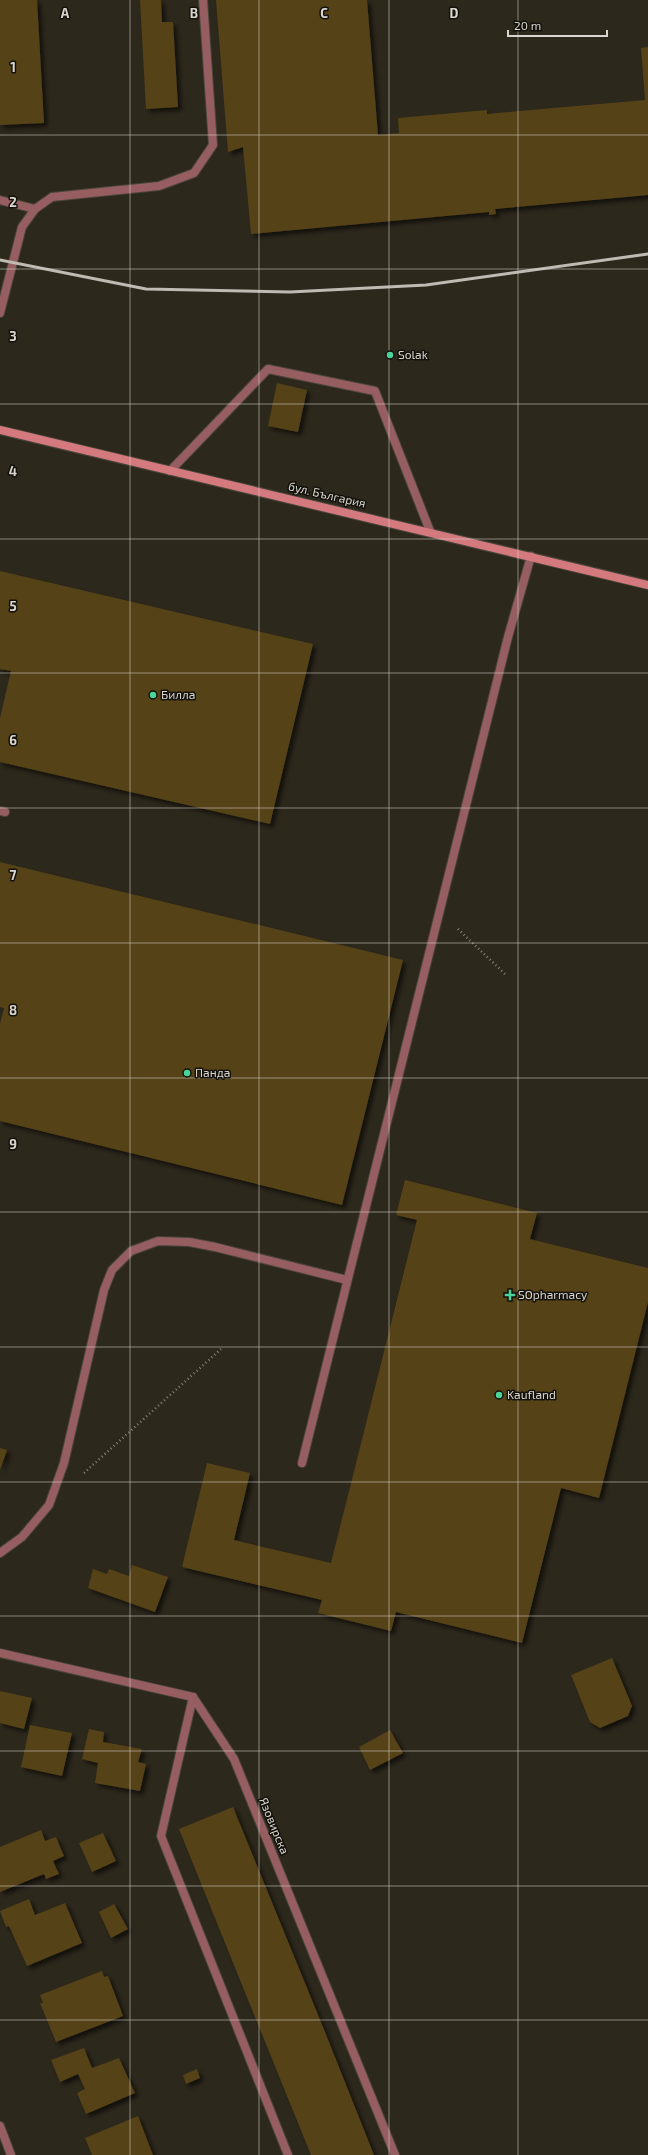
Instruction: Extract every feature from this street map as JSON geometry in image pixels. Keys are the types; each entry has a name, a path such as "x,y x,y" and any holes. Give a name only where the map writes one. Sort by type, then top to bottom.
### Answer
{"street":[{"path":"0,313 22,227 35,209 52,197 159,186 194,173 213,145 203,0"},
{"path":"0,200 35,209"},
{"path":"170,471 268,369 375,392 430,531"},
{"name":"бул. България","path":"0,430 648,584"},
{"path":"302,1463 508,637 531,556"},
{"path":"0,1553 22,1536 49,1504 64,1463 104,1290 112,1270 131,1250 158,1241 189,1242 348,1280"},
{"path":"0,1653 193,1698 161,1836 288,2155"},
{"name":"Язовирска","path":"193,1698 234,1759 395,2155"},
{"path":"0,2126 12,2155"}],"path":[{"path":"440,912 506,975"},
{"path":"79,1478 221,1350"}],"building":[{"path":"0,0 37,0 44,123 0,125"},
{"path":"140,0 161,0 162,22 173,22 178,107 146,109"},
{"path":"216,0 367,0 378,135 399,133 398,118 487,110 487,114 645,100 641,48 648,47 648,195 495,209 496,214 489,215 489,212 251,234 243,147 228,152"},
{"path":"277,383 307,390 298,432 268,426"},
{"name":"Билла","path":"0,571 313,644 270,824 0,762 0,718 11,671 0,669"},
{"name":"Панда","path":"0,862 403,960 342,1205 0,1121 0,1024 4,1008 0,1007"},
{"name":"Kaufland","path":"405,1180 537,1213 530,1239 648,1268 648,1302 599,1498 561,1488 522,1643 396,1612 391,1631 318,1613 322,1600 182,1567 207,1463 250,1473 234,1540 331,1563 417,1220 396,1215"},
{"path":"0,1448 7,1450 0,1470"},
{"path":"132,1565 168,1577 155,1612 88,1588 93,1569 107,1574 109,1569 129,1576"},
{"path":"612,1658 632,1706 628,1716 600,1728 590,1722 571,1675"},
{"path":"0,1691 32,1698 24,1729 0,1723"},
{"path":"30,1725 72,1733 62,1776 21,1767"},
{"path":"89,1729 104,1732 103,1742 142,1749 138,1762 146,1764 140,1791 95,1783 98,1763 82,1759"},
{"path":"390,1730 403,1753 370,1770 359,1747"},
{"path":"233,1807 374,2155 311,2155 240,1980 179,1829"},
{"path":"41,1830 45,1841 56,1837 64,1856 53,1861 59,1874 46,1879 44,1874 0,1892 0,1847"},
{"path":"103,1833 116,1861 92,1872 79,1843"},
{"path":"29,1899 35,1915 65,1903 82,1943 27,1966 9,1926 6,1927 0,1911"},
{"path":"114,1904 128,1929 111,1938 99,1912"},
{"path":"102,1971 104,1977 108,1976 123,2016 56,2042 40,2003 43,2003 40,1995"},
{"path":"84,2048 92,2068 119,2058 135,2093 86,2114 77,2093 85,2089 78,2074 60,2082 51,2060"},
{"path":"197,2069 200,2078 186,2084 183,2075"},
{"path":"138,2116 153,2155 92,2155 85,2138"}],"railway":[{"path":"0,260 146,289 290,292 426,285 648,254"}],"place":[{"name":"Solak","path":"390,355"},
{"name":"Билла","path":"153,695"},
{"name":"Панда","path":"187,1073"},
{"name":"SOpharmacy","path":"510,1295"},
{"name":"Kaufland","path":"499,1395"}]}
